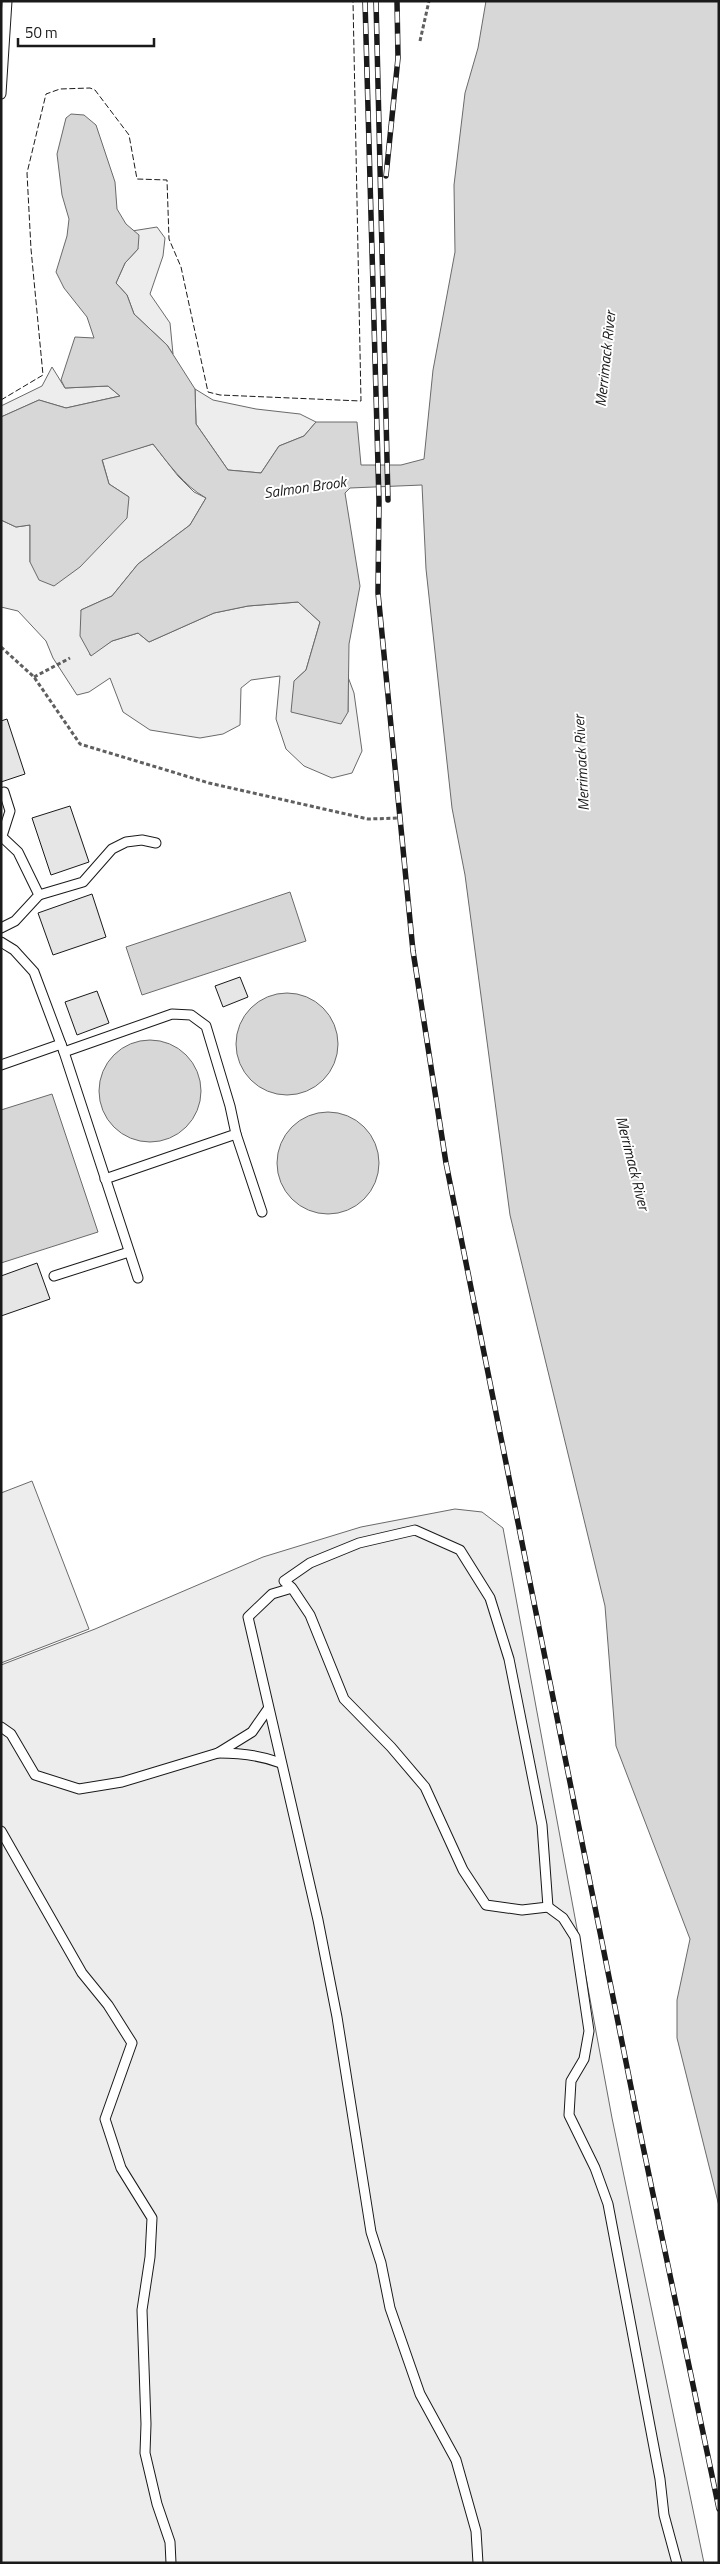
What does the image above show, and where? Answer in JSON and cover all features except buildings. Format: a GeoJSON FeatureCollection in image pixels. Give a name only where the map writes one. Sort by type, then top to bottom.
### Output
{"type":"FeatureCollection","features":[{"type":"Feature","properties":{"kind":"lane"},"geometry":{"type":"LineString","coordinates":[[1,94],[8,1]]}},
{"type":"Feature","properties":{"kind":"lane"},"geometry":{"type":"LineString","coordinates":[[4,792],[10,811],[2,836],[18,852],[39,895]]}},
{"type":"Feature","properties":{"kind":"lane"},"geometry":{"type":"LineString","coordinates":[[1,928],[15,921],[39,895],[83,882],[108,854],[126,842],[142,840],[156,843]]}},
{"type":"Feature","properties":{"kind":"lane"},"geometry":{"type":"LineString","coordinates":[[1,942],[14,950],[34,972],[62,1048],[138,1278]]}},
{"type":"Feature","properties":{"kind":"lane"},"geometry":{"type":"LineString","coordinates":[[1,1065],[172,1014],[191,1015],[206,1026],[230,1106],[236,1134],[262,1212]]}},
{"type":"Feature","properties":{"kind":"lane"},"geometry":{"type":"LineString","coordinates":[[105,1179],[236,1134]]}},
{"type":"Feature","properties":{"kind":"lane"},"geometry":{"type":"LineString","coordinates":[[54,1276],[129,1252]]}},
{"type":"Feature","properties":{"kind":"lane"},"geometry":{"type":"LineString","coordinates":[[548,1907],[542,1825],[509,1659],[490,1598],[460,1550],[415,1530],[360,1543],[310,1563],[284,1581],[292,1588],[310,1615],[344,1699],[391,1747],[426,1787],[463,1870],[486,1905],[522,1910],[548,1907],[563,1918],[575,1937],[589,2031],[584,2059],[570,2081],[569,2115],[595,2168],[608,2204],[660,2480],[664,2515],[677,2563]]}},
{"type":"Feature","properties":{"kind":"lane"},"geometry":{"type":"LineString","coordinates":[[292,1588],[272,1594],[248,1616],[338,2017],[371,2232],[381,2262],[390,2308],[420,2394],[456,2460],[476,2531],[478,2563]]}},
{"type":"Feature","properties":{"kind":"lane"},"geometry":{"type":"LineString","coordinates":[[1,1726],[11,1734],[35,1775],[79,1789],[122,1782],[218,1753],[252,1732],[268,1709]]}},
{"type":"Feature","properties":{"kind":"lane"},"geometry":{"type":"LineString","coordinates":[[218,1753],[250,1754],[281,1763]]}},
{"type":"Feature","properties":{"kind":"lane"},"geometry":{"type":"LineString","coordinates":[[1,1831],[82,1973],[108,2005],[132,2043],[105,2119],[121,2168],[152,2218],[150,2257],[142,2310],[146,2424],[145,2453],[157,2504],[170,2542],[171,2563]]}},
{"type":"Feature","properties":{"kind":"path"},"geometry":{"type":"LineString","coordinates":[[420,41],[429,1]]}},
{"type":"Feature","properties":{"kind":"path"},"geometry":{"type":"LineString","coordinates":[[1,647],[34,677],[80,744],[209,783],[368,818],[400,818]]}},
{"type":"Feature","properties":{"kind":"path"},"geometry":{"type":"LineString","coordinates":[[34,677],[70,658]]}},
{"type":"Feature","properties":{"kind":"shaded area"},"geometry":{"type":"Polygon","coordinates":[[[157,227],[165,238],[163,256],[150,294],[170,323],[173,354],[167,345],[134,314],[127,295],[116,283],[125,263],[138,249],[132,231],[157,227]]]}},
{"type":"Feature","properties":{"kind":"shaded area"},"geometry":{"type":"Polygon","coordinates":[[[52,367],[65,388],[108,386],[120,396],[66,408],[39,400],[1,417],[1,406],[42,386],[52,367]]]}},
{"type":"Feature","properties":{"kind":"shaded area"},"geometry":{"type":"Polygon","coordinates":[[[195,389],[213,400],[256,409],[300,414],[316,422],[304,436],[279,446],[261,473],[228,470],[196,424],[195,389]]]}},
{"type":"Feature","properties":{"kind":"shaded area"},"geometry":{"type":"Polygon","coordinates":[[[153,444],[178,476],[194,492],[206,498],[190,525],[138,564],[112,596],[81,610],[90,655],[112,641],[138,633],[149,642],[214,613],[248,606],[298,602],[320,622],[306,670],[294,681],[348,712],[348,677],[354,693],[362,751],[352,773],[332,778],[304,766],[286,749],[276,719],[280,676],[251,680],[241,688],[240,725],[223,734],[200,738],[150,730],[123,712],[110,678],[89,692],[77,695],[53,658],[46,641],[18,611],[1,607],[1,520],[16,527],[30,525],[30,562],[129,497],[109,484],[102,459],[153,444]]]}},
{"type":"Feature","properties":{"kind":"shaded area"},"geometry":{"type":"Polygon","coordinates":[[[32,1481],[89,1629],[1,1663],[1,1493],[32,1481]]]}},
{"type":"Feature","properties":{"kind":"shaded area"},"geometry":{"type":"Polygon","coordinates":[[[455,1509],[482,1512],[503,1528],[612,2118],[704,2563],[1,2563],[1,1665],[95,1629],[263,1557],[361,1527],[455,1509]]]}},
{"type":"Feature","properties":{"kind":"water"},"geometry":{"type":"Polygon","coordinates":[[[486,1],[719,1],[719,2206],[677,2038],[677,2000],[690,1939],[616,1746],[605,1606],[510,1215],[465,875],[452,808],[426,569],[422,485],[350,488],[345,493],[360,586],[349,644],[348,712],[341,724],[291,712],[294,681],[306,670],[320,622],[298,602],[248,606],[214,613],[149,642],[138,633],[112,641],[91,656],[80,636],[81,610],[112,596],[138,564],[190,525],[206,498],[183,480],[153,444],[102,460],[109,484],[129,497],[127,518],[80,567],[54,586],[39,580],[30,562],[30,525],[16,527],[1,520],[1,417],[39,400],[66,408],[120,396],[108,386],[65,388],[61,380],[75,337],[94,338],[87,317],[64,288],[56,272],[67,236],[69,219],[62,195],[57,154],[66,118],[71,114],[84,115],[96,125],[115,182],[117,209],[126,224],[139,235],[138,249],[125,263],[116,283],[127,295],[134,314],[167,345],[195,389],[196,424],[228,470],[261,473],[279,446],[304,436],[316,422],[357,422],[361,465],[401,465],[424,459],[433,370],[455,252],[454,185],[465,93],[478,48],[486,1]]]}},
{"type":"Feature","properties":{"kind":"water"},"geometry":{"type":"Polygon","coordinates":[[[290,892],[306,941],[142,995],[126,947],[290,892]]]}},
{"type":"Feature","properties":{"kind":"water"},"geometry":{"type":"Polygon","coordinates":[[[287,993],[297,994],[316,1001],[330,1015],[337,1034],[337,1054],[330,1073],[316,1087],[297,1094],[287,1095],[277,1094],[258,1087],[244,1073],[237,1054],[236,1044],[237,1034],[244,1015],[258,1001],[277,994],[287,993]]]}},
{"type":"Feature","properties":{"kind":"water"},"geometry":{"type":"Polygon","coordinates":[[[150,1040],[160,1041],[179,1048],[193,1062],[200,1081],[200,1101],[193,1120],[179,1134],[160,1141],[150,1142],[140,1141],[121,1134],[107,1120],[100,1101],[99,1091],[100,1081],[107,1062],[121,1048],[140,1041],[150,1040]]]}},
{"type":"Feature","properties":{"kind":"water"},"geometry":{"type":"Polygon","coordinates":[[[52,1094],[98,1232],[1,1263],[1,1110],[52,1094]]]}},
{"type":"Feature","properties":{"kind":"water"},"geometry":{"type":"Polygon","coordinates":[[[328,1112],[338,1113],[357,1120],[371,1134],[378,1153],[378,1173],[371,1192],[357,1206],[338,1213],[328,1214],[318,1213],[299,1206],[285,1192],[278,1173],[277,1163],[278,1153],[285,1134],[299,1120],[318,1113],[328,1112]]]}},
{"type":"Feature","properties":{"kind":"railway"},"geometry":{"type":"LineString","coordinates":[[365,1],[379,501],[378,593],[413,951],[446,1163],[640,2132],[719,2509]]}},
{"type":"Feature","properties":{"kind":"railway"},"geometry":{"type":"LineString","coordinates":[[376,1],[388,500]]}},
{"type":"Feature","properties":{"kind":"railway"},"geometry":{"type":"LineString","coordinates":[[386,176],[398,58],[397,1]]}},
{"type":"Feature","properties":{"kind":"fence"},"geometry":{"type":"LineString","coordinates":[[1,400],[43,375],[31,249],[27,173],[46,94],[60,89],[90,88],[95,90],[129,135],[137,179],[167,180],[169,239],[181,267],[208,392],[220,395],[361,401],[353,1]]}},
{"type":"Feature","properties":{"kind":"water label","name":"Merrimack River"},"geometry":{"type":"Point","coordinates":[605,359]}},
{"type":"Feature","properties":{"kind":"water label","name":"Salmon Brook"},"geometry":{"type":"Point","coordinates":[305,487]}},
{"type":"Feature","properties":{"kind":"water label","name":"Merrimack River"},"geometry":{"type":"Point","coordinates":[581,763]}},
{"type":"Feature","properties":{"kind":"water label","name":"Merrimack River"},"geometry":{"type":"Point","coordinates":[633,1163]}}]}
